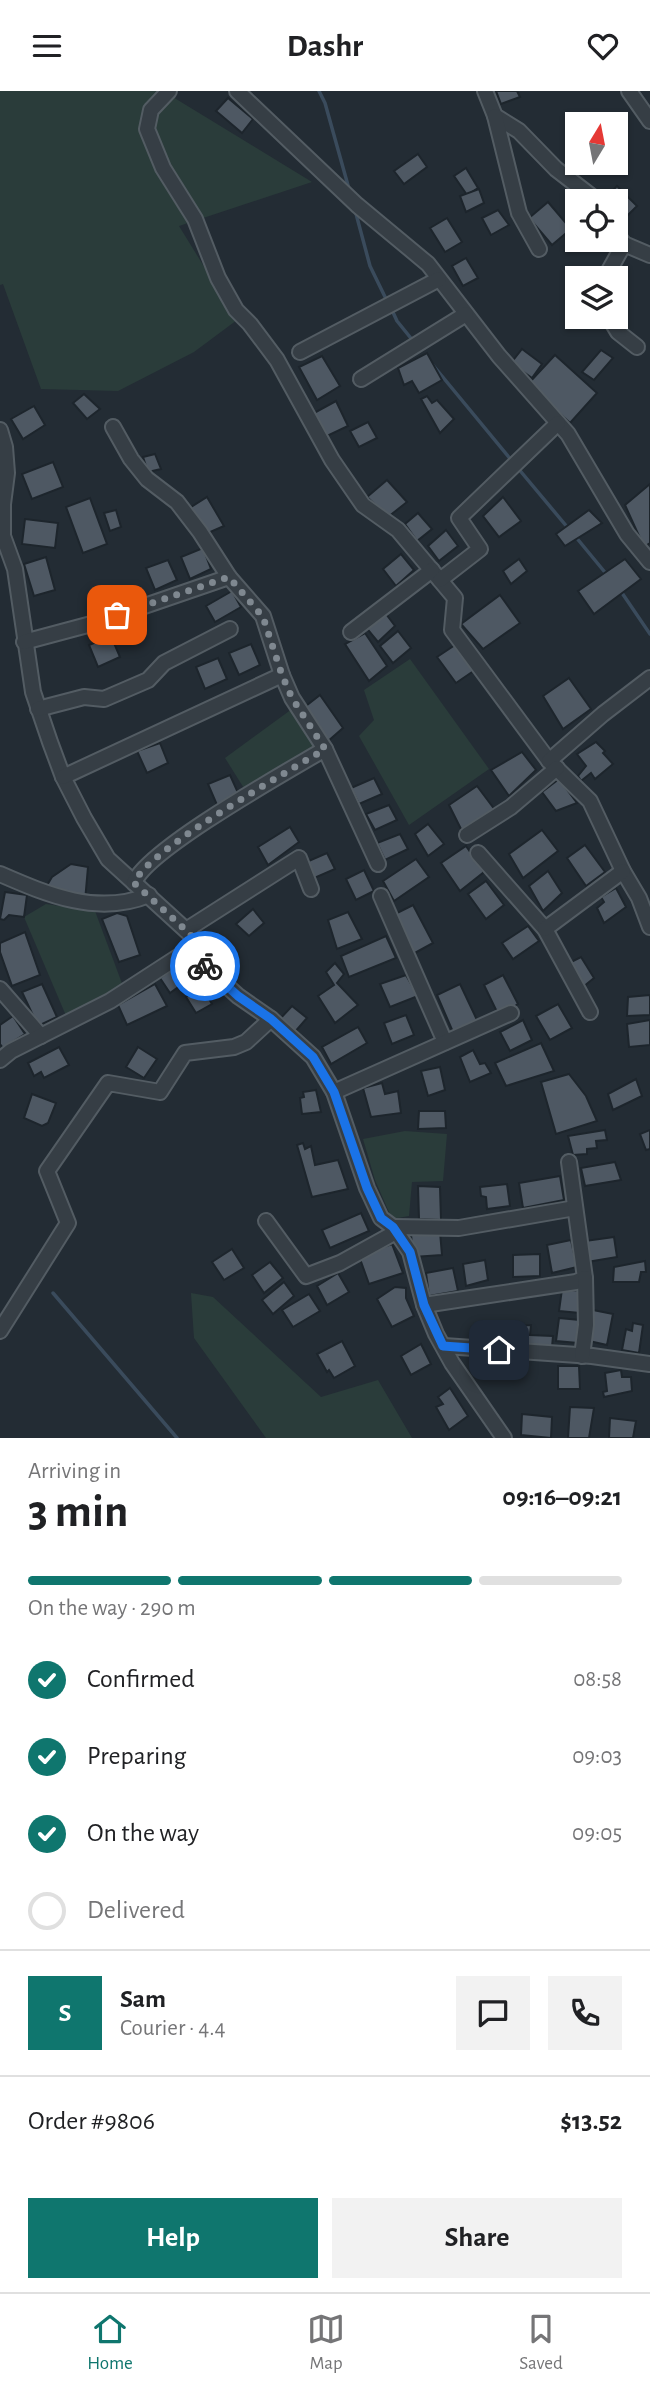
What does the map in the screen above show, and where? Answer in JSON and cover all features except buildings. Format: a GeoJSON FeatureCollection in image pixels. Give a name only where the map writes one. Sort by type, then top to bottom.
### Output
{"type":"FeatureCollection","features":[{"type":"Feature","properties":{"kind":"street"},"geometry":{"type":"LineString","coordinates":[[169,91],[151,110],[147,129],[163,168],[195,219],[218,278],[236,310],[277,360],[332,460],[363,505],[398,530],[455,598],[452,630],[553,765],[590,801],[623,871],[639,898],[650,927]]}},
{"type":"Feature","properties":{"kind":"street"},"geometry":{"type":"LineString","coordinates":[[237,91],[357,205],[428,264],[499,356],[568,434],[628,534],[648,557]]}},
{"type":"Feature","properties":{"kind":"street"},"geometry":{"type":"LineString","coordinates":[[485,91],[495,116],[519,213],[539,249]]}},
{"type":"Feature","properties":{"kind":"street"},"geometry":{"type":"LineString","coordinates":[[629,91],[650,121]]}},
{"type":"Feature","properties":{"kind":"street"},"geometry":{"type":"LineString","coordinates":[[495,116],[519,131],[556,169],[582,189]]}},
{"type":"Feature","properties":{"kind":"street"},"geometry":{"type":"LineString","coordinates":[[628,243],[650,255]]}},
{"type":"Feature","properties":{"kind":"street"},"geometry":{"type":"LineString","coordinates":[[300,352],[439,279]]}},
{"type":"Feature","properties":{"kind":"street"},"geometry":{"type":"LineString","coordinates":[[361,379],[466,314]]}},
{"type":"Feature","properties":{"kind":"street"},"geometry":{"type":"LineString","coordinates":[[616,329],[637,347]]}},
{"type":"Feature","properties":{"kind":"street"},"geometry":{"type":"LineString","coordinates":[[351,632],[480,549],[459,517],[558,423]]}},
{"type":"Feature","properties":{"kind":"street"},"geometry":{"type":"LineString","coordinates":[[113,427],[131,459],[147,479],[177,502],[229,577],[263,617],[292,698],[325,749],[378,864]]}},
{"type":"Feature","properties":{"kind":"street"},"geometry":{"type":"LineString","coordinates":[[0,430],[5,447],[7,473],[1,536],[15,569],[24,642],[38,709],[64,777],[108,859],[186,930],[198,944],[205,966],[313,1057],[334,1092],[367,1188],[381,1218],[395,1230],[410,1252],[424,1305],[443,1346],[505,1438]]}},
{"type":"Feature","properties":{"kind":"street"},"geometry":{"type":"LineString","coordinates":[[24,642],[95,623],[229,577]]}},
{"type":"Feature","properties":{"kind":"street"},"geometry":{"type":"LineString","coordinates":[[38,709],[83,697],[104,699],[148,680],[164,663],[230,629]]}},
{"type":"Feature","properties":{"kind":"street"},"geometry":{"type":"LineString","coordinates":[[64,777],[282,675]]}},
{"type":"Feature","properties":{"kind":"street"},"geometry":{"type":"LineString","coordinates":[[467,835],[511,807],[603,714],[650,678]]}},
{"type":"Feature","properties":{"kind":"street"},"geometry":{"type":"LineString","coordinates":[[134,883],[137,876],[166,848],[325,749]]}},
{"type":"Feature","properties":{"kind":"street"},"geometry":{"type":"LineString","coordinates":[[478,853],[545,929],[590,1012]]}},
{"type":"Feature","properties":{"kind":"street"},"geometry":{"type":"LineString","coordinates":[[186,930],[299,858],[311,889]]}},
{"type":"Feature","properties":{"kind":"street"},"geometry":{"type":"LineString","coordinates":[[545,929],[623,871]]}},
{"type":"Feature","properties":{"kind":"street"},"geometry":{"type":"LineString","coordinates":[[0,874],[51,896],[88,904],[130,903],[149,895]]}},
{"type":"Feature","properties":{"kind":"street"},"geometry":{"type":"LineString","coordinates":[[380,896],[445,1042]]}},
{"type":"Feature","properties":{"kind":"street"},"geometry":{"type":"LineString","coordinates":[[0,1060],[11,1051],[110,1001],[198,944]]}},
{"type":"Feature","properties":{"kind":"street"},"geometry":{"type":"LineString","coordinates":[[0,989],[41,1036]]}},
{"type":"Feature","properties":{"kind":"street"},"geometry":{"type":"LineString","coordinates":[[334,1092],[511,1013]]}},
{"type":"Feature","properties":{"kind":"street"},"geometry":{"type":"LineString","coordinates":[[0,1331],[68,1223],[47,1171],[108,1083],[160,1091],[185,1053],[234,1047],[246,1042],[271,1019]]}},
{"type":"Feature","properties":{"kind":"street"},"geometry":{"type":"LineString","coordinates":[[569,1162],[585,1278],[586,1325],[582,1356]]}},
{"type":"Feature","properties":{"kind":"street"},"geometry":{"type":"LineString","coordinates":[[266,1221],[306,1276],[340,1263],[395,1230],[460,1228],[575,1207]]}},
{"type":"Feature","properties":{"kind":"street"},"geometry":{"type":"LineString","coordinates":[[424,1305],[576,1282],[585,1278]]}},
{"type":"Feature","properties":{"kind":"street"},"geometry":{"type":"LineString","coordinates":[[443,1346],[650,1364]]}},
{"type":"Feature","properties":{"kind":"shaded area"},"geometry":{"type":"Polygon","coordinates":[[[0,91],[163,91],[312,182],[179,226],[237,320],[194,352],[118,391],[41,389],[3,284],[0,285],[0,91]]]}},
{"type":"Feature","properties":{"kind":"shaded area"},"geometry":{"type":"Polygon","coordinates":[[[410,659],[489,769],[409,825],[359,736],[374,720],[364,690],[410,659]]]}},
{"type":"Feature","properties":{"kind":"shaded area"},"geometry":{"type":"Polygon","coordinates":[[[292,709],[318,748],[247,793],[225,758],[292,709]]]}},
{"type":"Feature","properties":{"kind":"shaded area"},"geometry":{"type":"Polygon","coordinates":[[[46,904],[95,911],[123,986],[67,1018],[24,917],[46,904]]]}},
{"type":"Feature","properties":{"kind":"shaded area"},"geometry":{"type":"Polygon","coordinates":[[[405,1131],[447,1134],[443,1181],[412,1182],[409,1216],[392,1219],[375,1180],[363,1139],[405,1131]]]}},
{"type":"Feature","properties":{"kind":"shaded area"},"geometry":{"type":"Polygon","coordinates":[[[191,1293],[213,1297],[321,1397],[378,1380],[412,1438],[266,1438],[194,1338],[191,1293]]]}},
{"type":"Feature","properties":{"kind":"waterway"},"geometry":{"type":"LineString","coordinates":[[319,91],[325,103],[349,189]]}},
{"type":"Feature","properties":{"kind":"waterway"},"geometry":{"type":"LineString","coordinates":[[355,210],[370,266],[387,301]]}},
{"type":"Feature","properties":{"kind":"waterway"},"geometry":{"type":"LineString","coordinates":[[391,308],[397,321],[414,342]]}},
{"type":"Feature","properties":{"kind":"waterway"},"geometry":{"type":"LineString","coordinates":[[432,364],[512,461]]}},
{"type":"Feature","properties":{"kind":"waterway"},"geometry":{"type":"LineString","coordinates":[[517,467],[568,528]]}},
{"type":"Feature","properties":{"kind":"waterway"},"geometry":{"type":"LineString","coordinates":[[575,536],[608,576]]}},
{"type":"Feature","properties":{"kind":"waterway"},"geometry":{"type":"LineString","coordinates":[[620,590],[650,634]]}},
{"type":"Feature","properties":{"kind":"waterway"},"geometry":{"type":"LineString","coordinates":[[53,1293],[177,1438]]}},
{"type":"Feature","properties":{"kind":"way so far"},"geometry":{"type":"LineString","coordinates":[[117,615],[229,577],[263,617],[292,698],[325,749],[166,848],[137,876],[134,883],[198,944],[205,966]]}},
{"type":"Feature","properties":{"kind":"route"},"geometry":{"type":"LineString","coordinates":[[205,966],[313,1057],[334,1092],[367,1188],[381,1218],[393,1227],[410,1252],[424,1305],[443,1346],[499,1350]]}}]}
